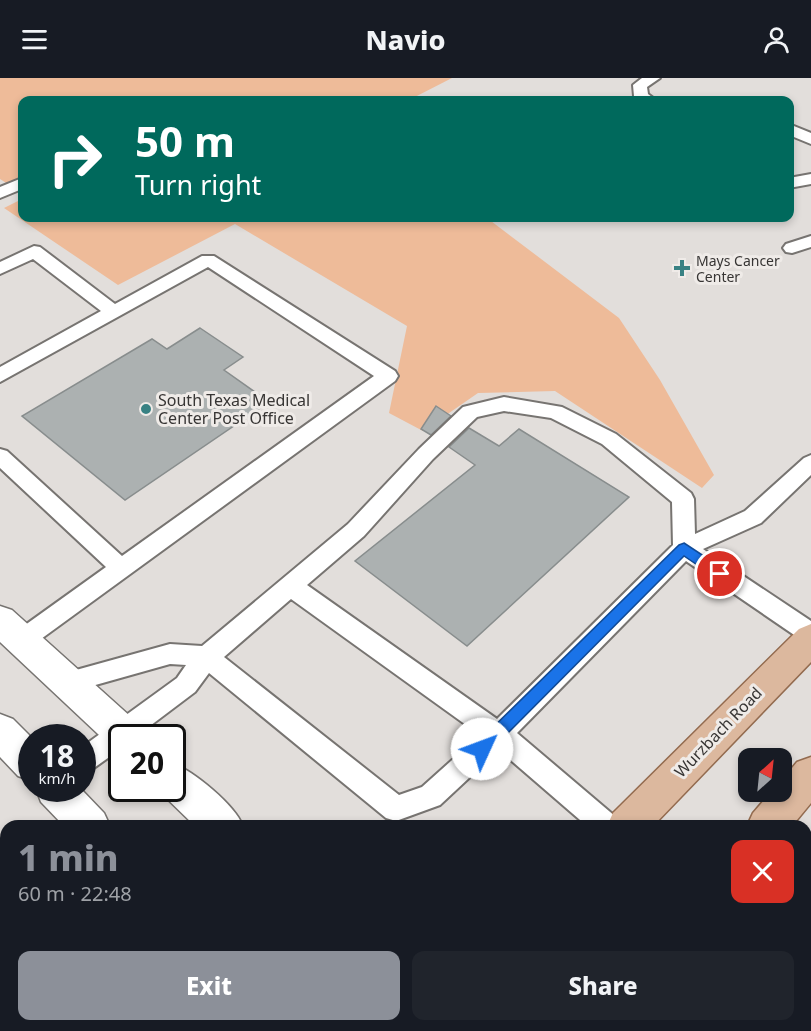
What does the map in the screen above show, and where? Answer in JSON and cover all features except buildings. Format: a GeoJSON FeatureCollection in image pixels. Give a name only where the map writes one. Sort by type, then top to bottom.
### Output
{"type":"FeatureCollection","features":[{"type":"Feature","properties":{"kind":"main road","name":"Wurzbach Road"},"geometry":{"type":"LineString","coordinates":[[633,820],[811,639]]}},
{"type":"Feature","properties":{"kind":"main road"},"geometry":{"type":"LineString","coordinates":[[771,820],[811,774]]}},
{"type":"Feature","properties":{"kind":"street"},"geometry":{"type":"LineString","coordinates":[[11,630],[112,724]]}},
{"type":"Feature","properties":{"kind":"street"},"geometry":{"type":"LineString","coordinates":[[0,731],[18,750]]}},
{"type":"Feature","properties":{"kind":"street"},"geometry":{"type":"LineString","coordinates":[[186,793],[216,820]]}},
{"type":"Feature","properties":{"kind":"street"},"geometry":{"type":"LineString","coordinates":[[67,802],[84,820]]}},
{"type":"Feature","properties":{"kind":"lane"},"geometry":{"type":"LineString","coordinates":[[641,96],[640,85],[653,78]]}},
{"type":"Feature","properties":{"kind":"lane"},"geometry":{"type":"LineString","coordinates":[[794,131],[811,139]]}},
{"type":"Feature","properties":{"kind":"lane"},"geometry":{"type":"LineString","coordinates":[[794,182],[811,180]]}},
{"type":"Feature","properties":{"kind":"lane"},"geometry":{"type":"LineString","coordinates":[[0,193],[18,185]]}},
{"type":"Feature","properties":{"kind":"lane"},"geometry":{"type":"LineString","coordinates":[[792,248],[811,241]]}},
{"type":"Feature","properties":{"kind":"lane"},"geometry":{"type":"LineString","coordinates":[[0,269],[34,251],[114,312]]}},
{"type":"Feature","properties":{"kind":"lane"},"geometry":{"type":"LineString","coordinates":[[0,375],[208,260],[388,376],[121,568],[11,630]]}},
{"type":"Feature","properties":{"kind":"lane"},"geometry":{"type":"LineString","coordinates":[[139,724],[186,685],[207,657],[356,530],[426,454],[470,412],[504,404],[555,412],[609,439],[682,499],[684,548]]}},
{"type":"Feature","properties":{"kind":"lane"},"geometry":{"type":"LineString","coordinates":[[0,456],[121,568]]}},
{"type":"Feature","properties":{"kind":"lane"},"geometry":{"type":"LineString","coordinates":[[68,682],[170,654],[207,657],[396,809],[431,796],[499,734],[684,548],[753,516],[811,464]]}},
{"type":"Feature","properties":{"kind":"lane"},"geometry":{"type":"LineString","coordinates":[[684,548],[811,634]]}},
{"type":"Feature","properties":{"kind":"lane"},"geometry":{"type":"LineString","coordinates":[[291,586],[499,734],[599,820]]}},
{"type":"Feature","properties":{"kind":"shaded area"},"geometry":{"type":"Polygon","coordinates":[[[0,78],[452,78],[417,96],[18,96],[18,190],[0,179],[0,78]]]}},
{"type":"Feature","properties":{"kind":"shaded area"},"geometry":{"type":"Polygon","coordinates":[[[18,201],[18,217],[4,208],[18,201]]]}},
{"type":"Feature","properties":{"kind":"shaded area"},"geometry":{"type":"Polygon","coordinates":[[[25,222],[492,222],[619,318],[660,380],[714,475],[702,488],[555,391],[478,393],[423,431],[389,413],[407,326],[235,224],[118,285],[25,222]]]}},
{"type":"Feature","properties":{"kind":"place","name":"Mays Cancer Center"},"geometry":{"type":"Point","coordinates":[682,268]}},
{"type":"Feature","properties":{"kind":"place","name":"South Texas Medical Center Post Office"},"geometry":{"type":"Point","coordinates":[146,409]}},
{"type":"Feature","properties":{"kind":"route"},"geometry":{"type":"LineString","coordinates":[[482,749],[684,548],[720,574]]}}]}
